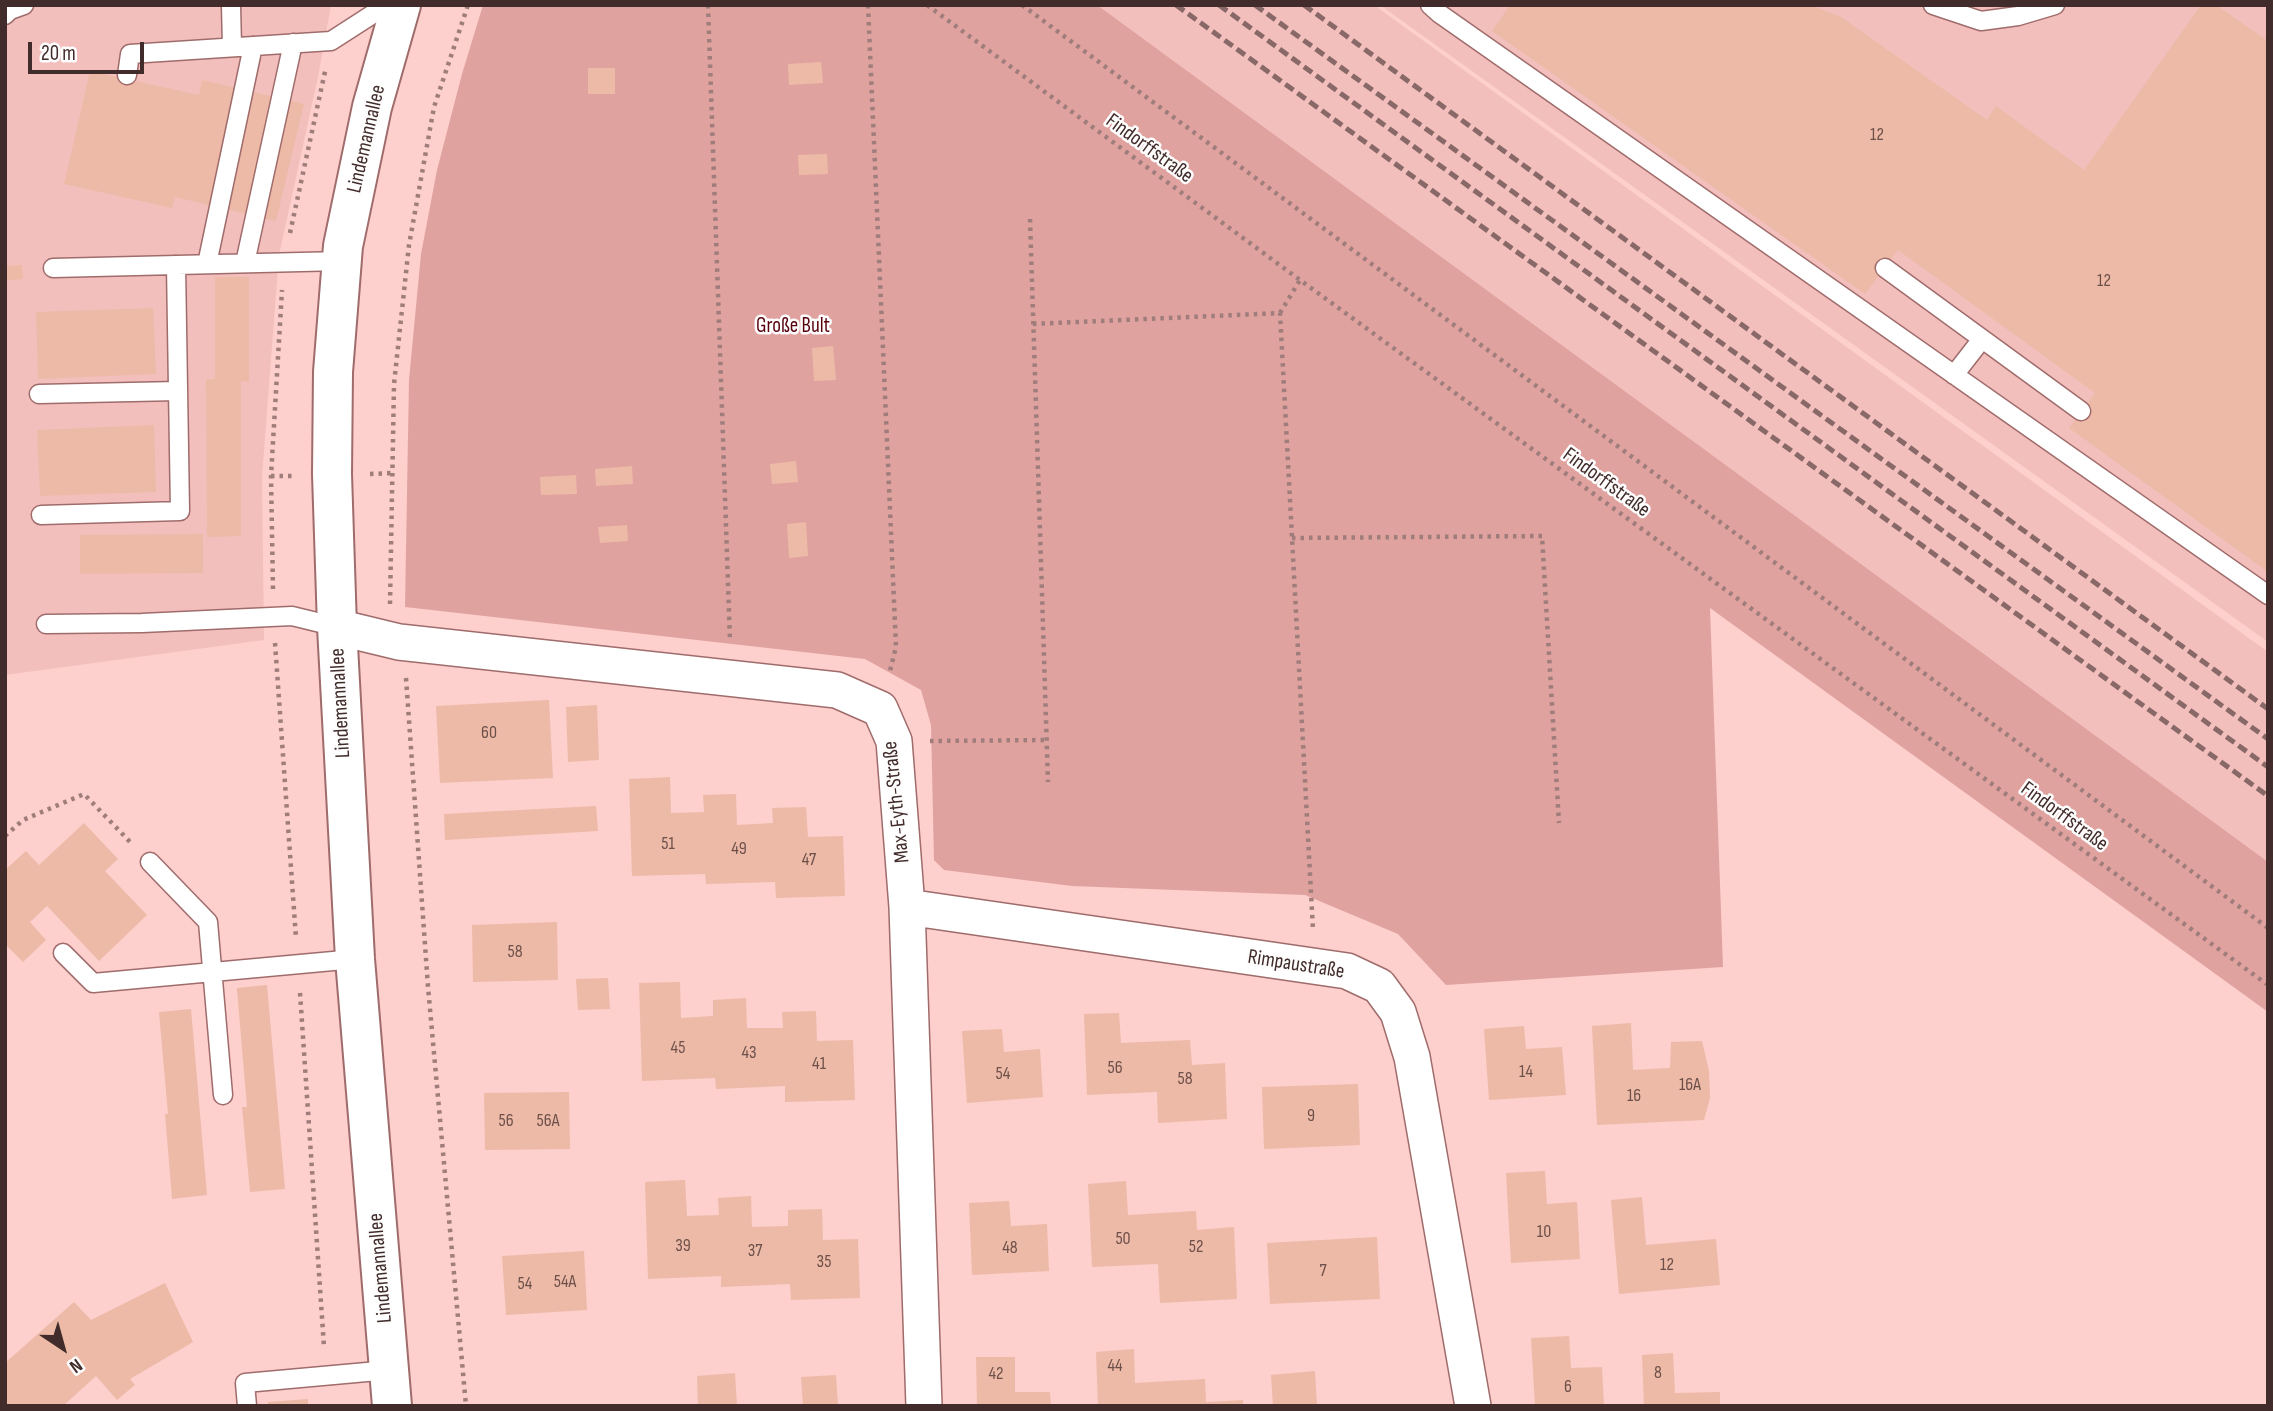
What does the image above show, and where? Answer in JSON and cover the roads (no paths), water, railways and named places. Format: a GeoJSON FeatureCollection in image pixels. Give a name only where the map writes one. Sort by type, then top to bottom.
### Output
{"type":"FeatureCollection","features":[{"type":"Feature","properties":{"kind":"street","name":"Lindemannallee"},"geometry":{"type":"LineString","coordinates":[[391,1388],[355,960],[337,627],[332,474],[333,372],[342,261],[372,107],[401,5]]}},
{"type":"Feature","properties":{"kind":"street","name":"Max-Eyth-Straße"},"geometry":{"type":"LineString","coordinates":[[337,627],[399,642],[837,690],[880,709],[894,741],[907,907],[924,1406]]}},
{"type":"Feature","properties":{"kind":"street","name":"Rimpaustraße"},"geometry":{"type":"LineString","coordinates":[[907,907],[1347,971],[1379,986],[1398,1012],[1412,1057],[1473,1406]]}},
{"type":"Feature","properties":{"kind":"lane"},"geometry":{"type":"LineString","coordinates":[[5,15],[24,5]]}},
{"type":"Feature","properties":{"kind":"lane"},"geometry":{"type":"LineString","coordinates":[[231,5],[232,47]]}},
{"type":"Feature","properties":{"kind":"lane"},"geometry":{"type":"LineString","coordinates":[[127,75],[130,54],[331,41],[387,5]]}},
{"type":"Feature","properties":{"kind":"lane"},"geometry":{"type":"LineString","coordinates":[[1430,5],[2268,596]]}},
{"type":"Feature","properties":{"kind":"lane"},"geometry":{"type":"LineString","coordinates":[[1933,5],[1981,21],[2018,16],[2055,5]]}},
{"type":"Feature","properties":{"kind":"lane"},"geometry":{"type":"LineString","coordinates":[[246,263],[293,43]]}},
{"type":"Feature","properties":{"kind":"lane"},"geometry":{"type":"LineString","coordinates":[[207,264],[253,46]]}},
{"type":"Feature","properties":{"kind":"lane"},"geometry":{"type":"LineString","coordinates":[[53,268],[342,261]]}},
{"type":"Feature","properties":{"kind":"lane"},"geometry":{"type":"LineString","coordinates":[[41,514],[180,512],[176,265]]}},
{"type":"Feature","properties":{"kind":"lane"},"geometry":{"type":"LineString","coordinates":[[1885,268],[2081,411]]}},
{"type":"Feature","properties":{"kind":"lane"},"geometry":{"type":"LineString","coordinates":[[1954,375],[1982,339]]}},
{"type":"Feature","properties":{"kind":"lane"},"geometry":{"type":"LineString","coordinates":[[39,394],[178,391]]}},
{"type":"Feature","properties":{"kind":"lane"},"geometry":{"type":"LineString","coordinates":[[46,624],[142,623],[292,616],[337,627]]}},
{"type":"Feature","properties":{"kind":"lane"},"geometry":{"type":"LineString","coordinates":[[150,862],[208,922],[223,1095]]}},
{"type":"Feature","properties":{"kind":"lane"},"geometry":{"type":"LineString","coordinates":[[64,953],[93,983],[355,960]]}},
{"type":"Feature","properties":{"kind":"lane"},"geometry":{"type":"LineString","coordinates":[[247,1406],[245,1383],[327,1376],[391,1388]]}},
{"type":"Feature","properties":{"kind":"railway"},"geometry":{"type":"LineString","coordinates":[[1176,5],[2268,796]]}},
{"type":"Feature","properties":{"kind":"railway"},"geometry":{"type":"LineString","coordinates":[[1219,5],[2268,767]]}},
{"type":"Feature","properties":{"kind":"railway"},"geometry":{"type":"LineString","coordinates":[[1255,5],[2268,739]]}},
{"type":"Feature","properties":{"kind":"railway"},"geometry":{"type":"LineString","coordinates":[[1304,5],[2268,709]]}},
{"type":"Feature","properties":{"kind":"park label","name":"Große Bult"},"geometry":{"type":"Point","coordinates":[793,327]}}]}
